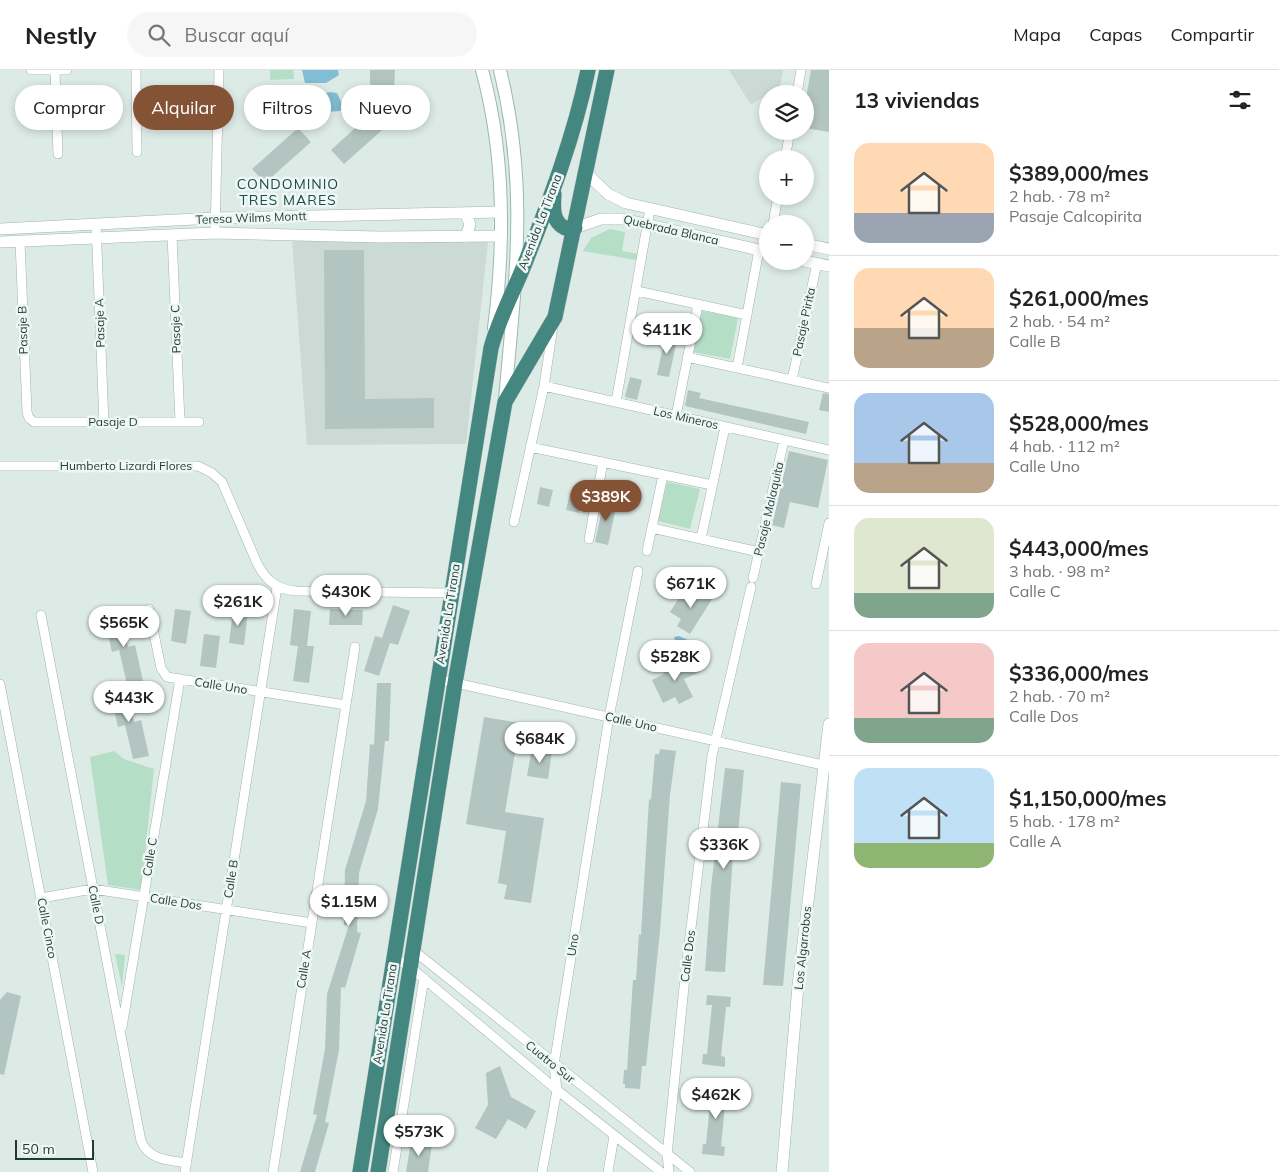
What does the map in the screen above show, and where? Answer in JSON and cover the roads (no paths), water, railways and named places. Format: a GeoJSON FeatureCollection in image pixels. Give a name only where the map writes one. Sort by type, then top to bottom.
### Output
{"type":"FeatureCollection","features":[{"type":"Feature","properties":{"kind":"highway","name":"Avenida La Tirana"},"geometry":{"type":"LineString","coordinates":[[360,1172],[491,348],[499,322],[516,285],[558,176],[577,119],[588,70]]}},
{"type":"Feature","properties":{"kind":"highway","name":"Avenida La Tirana"},"geometry":{"type":"LineString","coordinates":[[378,1172],[455,683],[505,402],[554,317],[607,70]]}},
{"type":"Feature","properties":{"kind":"highway"},"geometry":{"type":"LineString","coordinates":[[574,228],[562,227],[555,218],[558,176],[574,167],[586,173]]}},
{"type":"Feature","properties":{"kind":"main road"},"geometry":{"type":"LineString","coordinates":[[482,70],[498,158],[502,212],[502,236],[491,348]]}},
{"type":"Feature","properties":{"kind":"main road"},"geometry":{"type":"LineString","coordinates":[[500,70],[512,123],[518,181],[519,233],[505,402]]}},
{"type":"Feature","properties":{"kind":"street"},"geometry":{"type":"LineString","coordinates":[[30,70],[67,70]]}},
{"type":"Feature","properties":{"kind":"street"},"geometry":{"type":"LineString","coordinates":[[55,70],[58,154]]}},
{"type":"Feature","properties":{"kind":"street"},"geometry":{"type":"LineString","coordinates":[[136,70],[137,152]]}},
{"type":"Feature","properties":{"kind":"street"},"geometry":{"type":"LineString","coordinates":[[215,234],[219,70]]}},
{"type":"Feature","properties":{"kind":"street"},"geometry":{"type":"LineString","coordinates":[[798,85],[801,70]]}},
{"type":"Feature","properties":{"kind":"street","name":"Quebrada Blanca"},"geometry":{"type":"LineString","coordinates":[[586,173],[616,199],[650,209],[759,233]]}},
{"type":"Feature","properties":{"kind":"street"},"geometry":{"type":"LineString","coordinates":[[616,402],[637,292],[650,209]]}},
{"type":"Feature","properties":{"kind":"street","name":"Teresa Wilms Montt"},"geometry":{"type":"LineString","coordinates":[[0,229],[215,218],[502,212]]}},
{"type":"Feature","properties":{"kind":"street"},"geometry":{"type":"LineString","coordinates":[[465,213],[470,224],[466,237]]}},
{"type":"Feature","properties":{"kind":"street","name":"Quebrada Blanca"},"geometry":{"type":"LineString","coordinates":[[574,228],[608,218],[759,250]]}},
{"type":"Feature","properties":{"kind":"street","name":"Pasaje A"},"geometry":{"type":"LineString","coordinates":[[96,224],[104,423]]}},
{"type":"Feature","properties":{"kind":"street","name":"Teresa Wilms Montt"},"geometry":{"type":"LineString","coordinates":[[0,242],[215,234],[379,237],[502,236]]}},
{"type":"Feature","properties":{"kind":"street","name":"Pasaje C"},"geometry":{"type":"LineString","coordinates":[[172,235],[180,422]]}},
{"type":"Feature","properties":{"kind":"street","name":"Pasaje B"},"geometry":{"type":"LineString","coordinates":[[20,241],[26,412],[29,418]]}},
{"type":"Feature","properties":{"kind":"street"},"geometry":{"type":"LineString","coordinates":[[814,246],[829,249]]}},
{"type":"Feature","properties":{"kind":"street"},"geometry":{"type":"LineString","coordinates":[[814,263],[829,266]]}},
{"type":"Feature","properties":{"kind":"street"},"geometry":{"type":"LineString","coordinates":[[737,368],[747,315],[760,270]]}},
{"type":"Feature","properties":{"kind":"street","name":"Pasaje Pirita"},"geometry":{"type":"LineString","coordinates":[[792,380],[810,270]]}},
{"type":"Feature","properties":{"kind":"street"},"geometry":{"type":"LineString","coordinates":[[637,292],[747,315]]}},
{"type":"Feature","properties":{"kind":"street"},"geometry":{"type":"LineString","coordinates":[[676,416],[698,305]]}},
{"type":"Feature","properties":{"kind":"street","name":"Avenida La Tirana"},"geometry":{"type":"LineString","coordinates":[[514,522],[544,386],[554,317]]}},
{"type":"Feature","properties":{"kind":"street"},"geometry":{"type":"LineString","coordinates":[[687,357],[829,388]]}},
{"type":"Feature","properties":{"kind":"street","name":"Los Mineros"},"geometry":{"type":"LineString","coordinates":[[544,386],[829,450]]}},
{"type":"Feature","properties":{"kind":"street","name":"Pasaje D"},"geometry":{"type":"LineString","coordinates":[[29,418],[34,422],[198,422]]}},
{"type":"Feature","properties":{"kind":"street"},"geometry":{"type":"LineString","coordinates":[[701,539],[724,427]]}},
{"type":"Feature","properties":{"kind":"street","name":"Pasaje Malaquita"},"geometry":{"type":"LineString","coordinates":[[716,741],[784,440]]}},
{"type":"Feature","properties":{"kind":"street"},"geometry":{"type":"LineString","coordinates":[[530,447],[712,486]]}},
{"type":"Feature","properties":{"kind":"street"},"geometry":{"type":"LineString","coordinates":[[589,539],[604,462]]}},
{"type":"Feature","properties":{"kind":"street","name":"Humberto Lizardi Flores"},"geometry":{"type":"LineString","coordinates":[[0,466],[189,465],[205,469],[217,477],[225,488],[256,564],[264,576],[277,587]]}},
{"type":"Feature","properties":{"kind":"street"},"geometry":{"type":"LineString","coordinates":[[647,551],[663,475]]}},
{"type":"Feature","properties":{"kind":"street"},"geometry":{"type":"LineString","coordinates":[[816,584],[829,523]]}},
{"type":"Feature","properties":{"kind":"street"},"geometry":{"type":"LineString","coordinates":[[652,528],[759,552]]}},
{"type":"Feature","properties":{"kind":"street","name":"Uno"},"geometry":{"type":"LineString","coordinates":[[542,1172],[557,1090],[554,1065],[609,717],[638,571]]}},
{"type":"Feature","properties":{"kind":"street"},"geometry":{"type":"LineString","coordinates":[[277,587],[296,591],[452,593]]}},
{"type":"Feature","properties":{"kind":"street","name":"Calle B"},"geometry":{"type":"LineString","coordinates":[[186,1168],[277,587]]}},
{"type":"Feature","properties":{"kind":"street","name":"Calle Uno"},"geometry":{"type":"LineString","coordinates":[[149,609],[162,672],[167,677],[346,705]]}},
{"type":"Feature","properties":{"kind":"street","name":"Calle D"},"geometry":{"type":"LineString","coordinates":[[41,615],[143,1145],[153,1156],[186,1168]]}},
{"type":"Feature","properties":{"kind":"street","name":"Calle A"},"geometry":{"type":"LineString","coordinates":[[273,1172],[355,647]]}},
{"type":"Feature","properties":{"kind":"street","name":"Calle Uno"},"geometry":{"type":"LineString","coordinates":[[438,679],[823,765]]}},
{"type":"Feature","properties":{"kind":"street","name":"Calle C"},"geometry":{"type":"LineString","coordinates":[[121,1034],[180,680]]}},
{"type":"Feature","properties":{"kind":"street","name":"Calle Cinco"},"geometry":{"type":"LineString","coordinates":[[0,684],[93,1172]]}},
{"type":"Feature","properties":{"kind":"street","name":"Los Algarrobos"},"geometry":{"type":"LineString","coordinates":[[782,1172],[798,986],[829,724]]}},
{"type":"Feature","properties":{"kind":"street","name":"Calle Dos"},"geometry":{"type":"LineString","coordinates":[[669,1172],[667,1154],[686,967],[716,741]]}},
{"type":"Feature","properties":{"kind":"street","name":"Calle Dos"},"geometry":{"type":"LineString","coordinates":[[41,898],[93,889],[312,923]]}},
{"type":"Feature","properties":{"kind":"street","name":"Cuatro Sur"},"geometry":{"type":"LineString","coordinates":[[413,950],[554,1065],[690,1172]]}},
{"type":"Feature","properties":{"kind":"street","name":"Cuatro Sur"},"geometry":{"type":"LineString","coordinates":[[394,958],[424,978],[557,1090],[661,1172]]}},
{"type":"Feature","properties":{"kind":"street"},"geometry":{"type":"LineString","coordinates":[[393,1172],[424,978]]}},
{"type":"Feature","properties":{"kind":"street"},"geometry":{"type":"LineString","coordinates":[[608,1172],[614,1136]]}},
{"type":"Feature","properties":{"kind":"water"},"geometry":{"type":"Polygon","coordinates":[[[302,70],[338,70],[339,75],[326,83],[305,83],[302,70]]]}},
{"type":"Feature","properties":{"kind":"water"},"geometry":{"type":"Polygon","coordinates":[[[331,92],[337,93],[341,102],[340,111],[331,112],[331,92]]]}},
{"type":"Feature","properties":{"kind":"water"},"geometry":{"type":"Polygon","coordinates":[[[679,636],[692,642],[692,653],[688,658],[680,657],[674,637],[679,636]]]}},
{"type":"Feature","properties":{"kind":"district","name":"CONDOMINIO TRES MARES"},"geometry":{"type":"Point","coordinates":[288,192]}}]}
